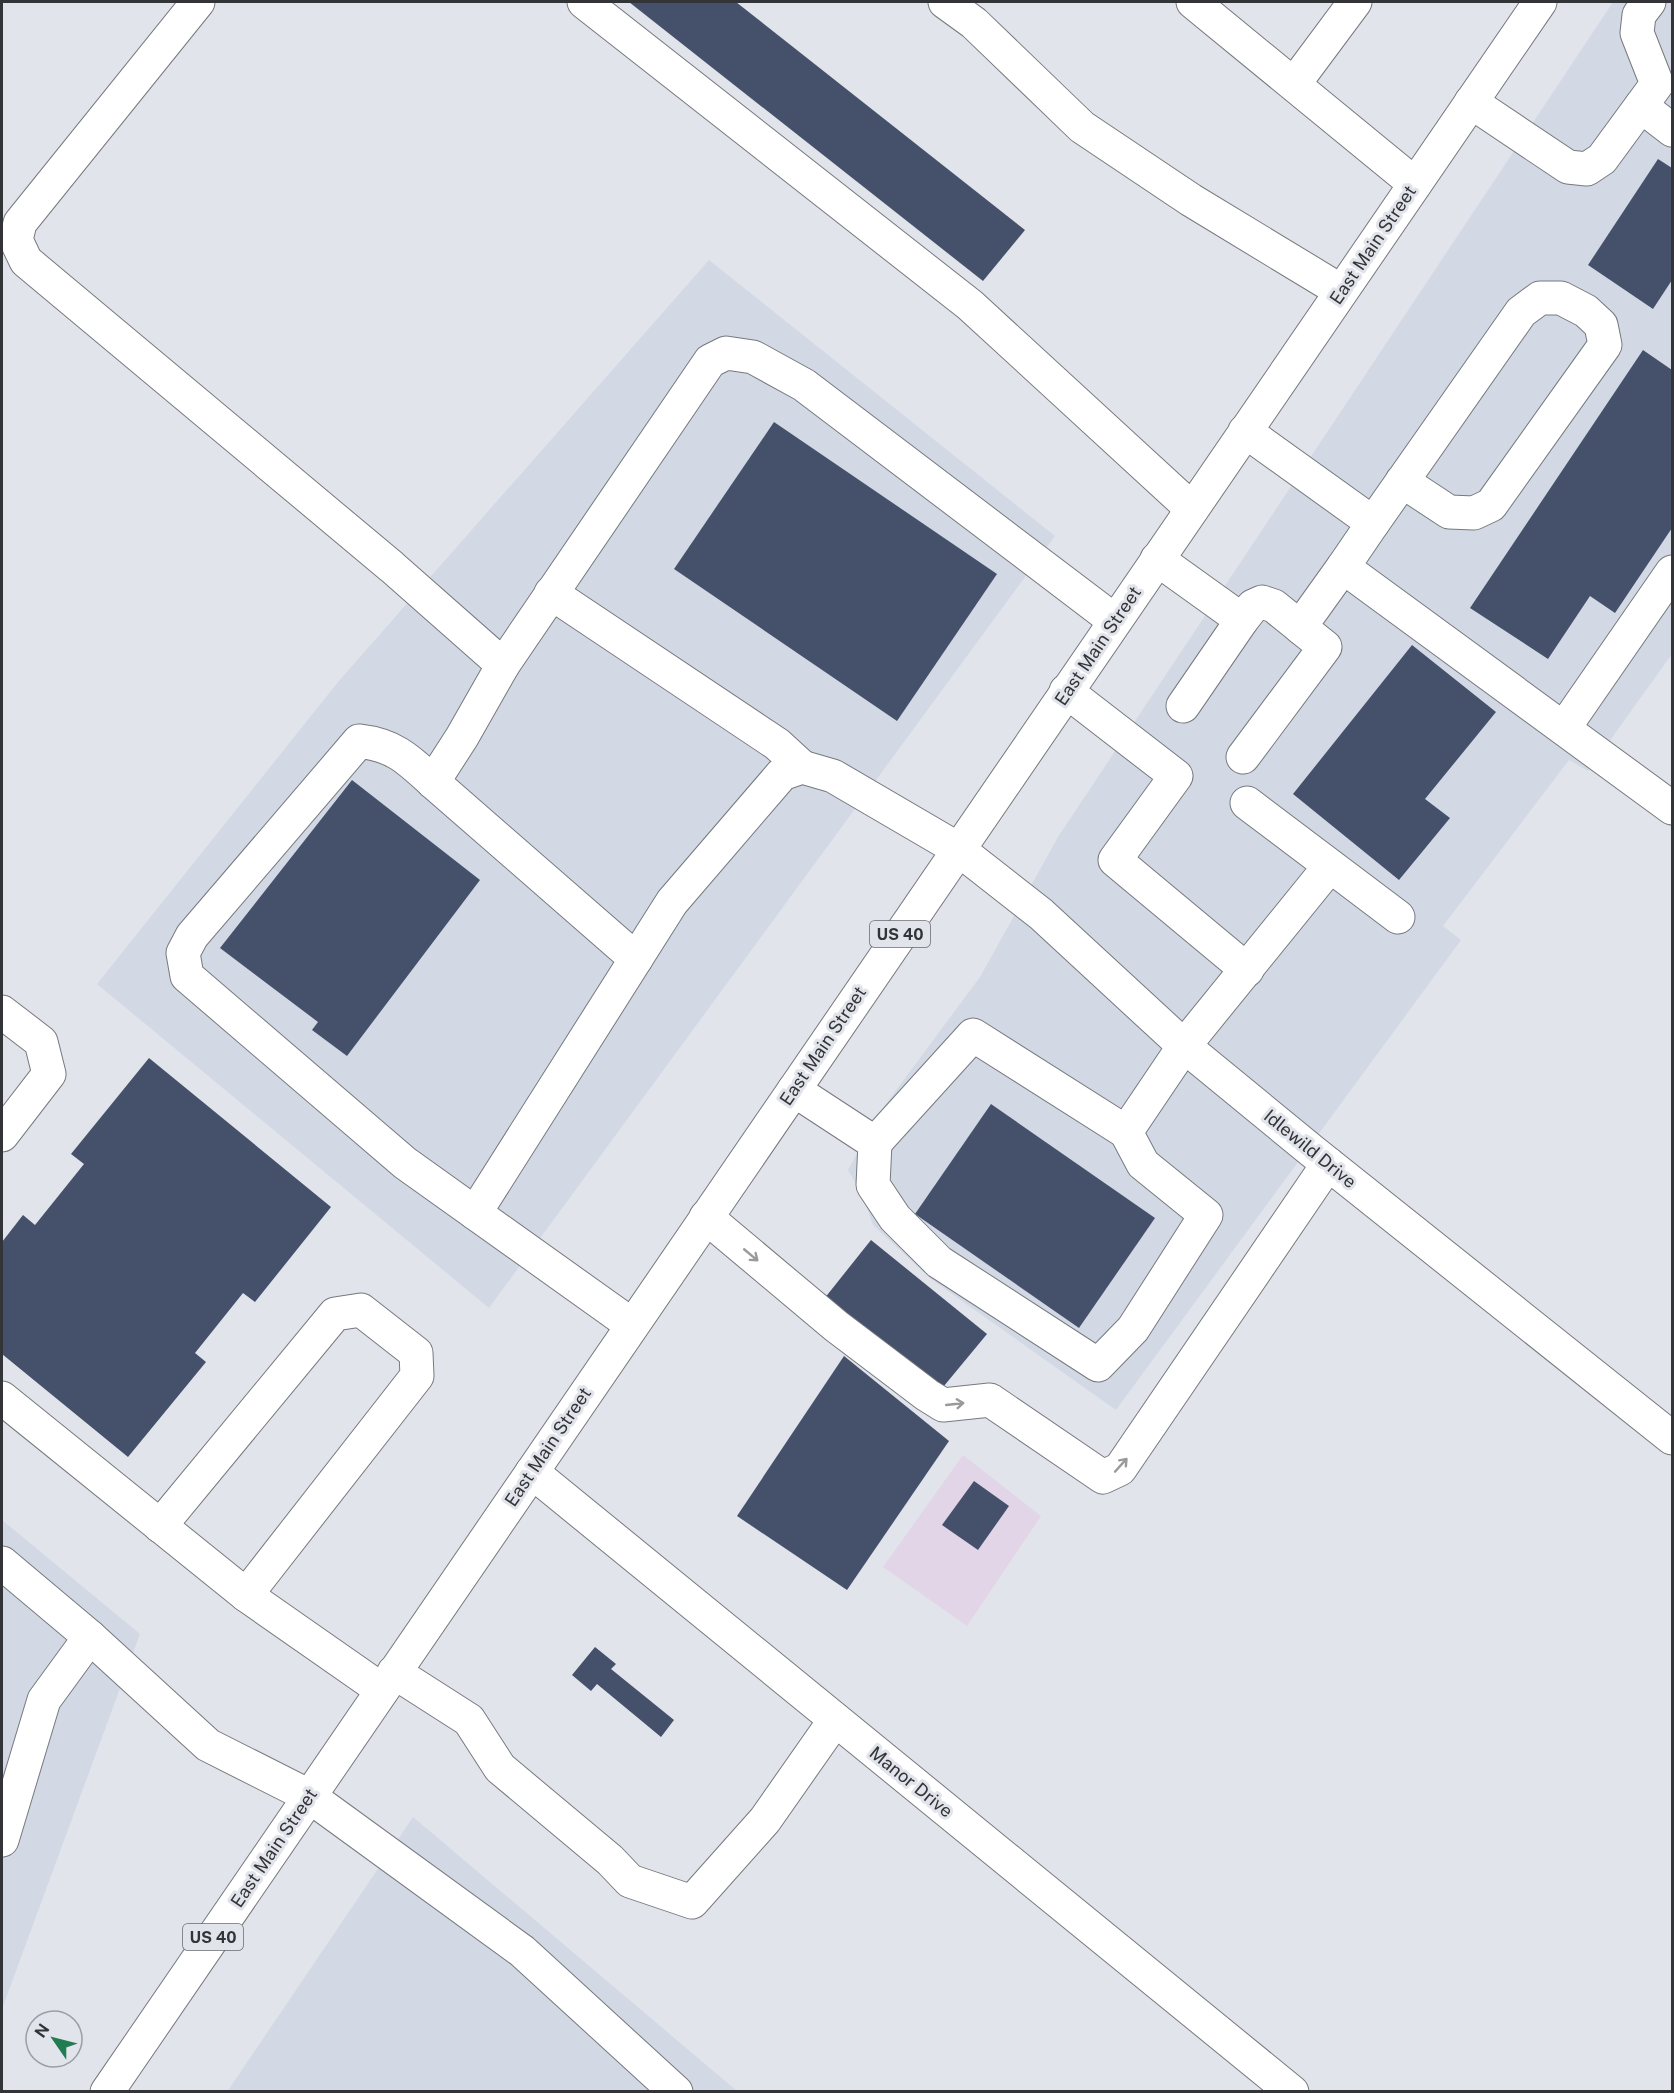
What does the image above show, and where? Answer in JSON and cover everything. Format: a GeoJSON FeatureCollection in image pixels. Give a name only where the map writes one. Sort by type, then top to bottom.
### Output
{"type":"FeatureCollection","features":[{"type":"Feature","properties":{"kind":"main road"},"geometry":{"type":"LineString","coordinates":[[198,2],[20,223],[16,240],[19,247],[26,261],[392,567],[503,665]]}},
{"type":"Feature","properties":{"kind":"main road"},"geometry":{"type":"LineString","coordinates":[[584,2],[970,305],[1192,509]]}},
{"type":"Feature","properties":{"kind":"main road"},"geometry":{"type":"LineString","coordinates":[[945,2],[974,23],[1082,127],[1191,200],[1341,291]]}},
{"type":"Feature","properties":{"kind":"main road"},"geometry":{"type":"LineString","coordinates":[[1193,2],[1415,184]]}},
{"type":"Feature","properties":{"kind":"main road"},"geometry":{"type":"LineString","coordinates":[[1294,84],[1355,2]]}},
{"type":"Feature","properties":{"kind":"main road","name":"East Main Street"},"geometry":{"type":"LineString","coordinates":[[107,2091],[1540,2]]}},
{"type":"Feature","properties":{"kind":"main road"},"geometry":{"type":"LineString","coordinates":[[1471,102],[1568,167],[1587,169],[1602,159],[1657,84],[1637,33],[1639,15],[1649,2]]}},
{"type":"Feature","properties":{"kind":"main road"},"geometry":{"type":"LineString","coordinates":[[1641,106],[1672,130]]}},
{"type":"Feature","properties":{"kind":"main road"},"geometry":{"type":"LineString","coordinates":[[1300,627],[1344,567],[1402,481],[1521,312],[1540,298],[1561,298],[1586,311],[1601,325],[1605,345],[1491,506],[1474,513],[1449,512],[1402,481]]}},
{"type":"Feature","properties":{"kind":"main road"},"geometry":{"type":"LineString","coordinates":[[433,782],[503,665],[710,361],[726,353],[753,357],[804,385],[1115,621]]}},
{"type":"Feature","properties":{"kind":"main road"},"geometry":{"type":"LineString","coordinates":[[1245,431],[1373,523]]}},
{"type":"Feature","properties":{"kind":"main road"},"geometry":{"type":"LineString","coordinates":[[1157,559],[1242,620]]}},
{"type":"Feature","properties":{"kind":"main road"},"geometry":{"type":"LineString","coordinates":[[1344,567],[1564,728],[1668,796]]}},
{"type":"Feature","properties":{"kind":"main road"},"geometry":{"type":"LineString","coordinates":[[1564,728],[1672,572]]}},
{"type":"Feature","properties":{"kind":"main road"},"geometry":{"type":"LineString","coordinates":[[475,1213],[672,902],[782,774],[802,767],[777,744],[551,594]]}},
{"type":"Feature","properties":{"kind":"main road"},"geometry":{"type":"LineString","coordinates":[[1183,706],[1242,620],[1253,606],[1262,602],[1274,606],[1325,647],[1243,757]]}},
{"type":"Feature","properties":{"kind":"main road"},"geometry":{"type":"LineString","coordinates":[[1066,691],[1176,776],[1115,860],[1247,970]]}},
{"type":"Feature","properties":{"kind":"main road"},"geometry":{"type":"LineString","coordinates":[[632,1325],[405,1163],[187,976],[183,953],[192,936],[359,741],[380,744],[408,759],[636,959]]}},
{"type":"Feature","properties":{"kind":"main road","name":"Idlewild Drive"},"geometry":{"type":"LineString","coordinates":[[802,767],[833,776],[958,849],[1041,914],[1184,1046],[1328,1164],[1672,1438]]}},
{"type":"Feature","properties":{"kind":"main road"},"geometry":{"type":"LineString","coordinates":[[1247,803],[1398,916]]}},
{"type":"Feature","properties":{"kind":"main road"},"geometry":{"type":"LineString","coordinates":[[1126,1132],[1184,1046],[1330,866]]}},
{"type":"Feature","properties":{"kind":"main road"},"geometry":{"type":"LineString","coordinates":[[2,1012],[41,1042],[49,1074],[2,1135]]}},
{"type":"Feature","properties":{"kind":"main road"},"geometry":{"type":"LineString","coordinates":[[973,1035],[1126,1132],[1143,1164],[1206,1215],[1133,1329],[1098,1365],[939,1262],[894,1218],[873,1185],[875,1143],[973,1035]]}},
{"type":"Feature","properties":{"kind":"main road"},"geometry":{"type":"LineString","coordinates":[[794,1090],[875,1143]]}},
{"type":"Feature","properties":{"kind":"main road"},"geometry":{"type":"LineString","coordinates":[[706,1217],[919,1390],[943,1405],[990,1400],[1103,1477],[1120,1469],[1328,1164]]}},
{"type":"Feature","properties":{"kind":"main road"},"geometry":{"type":"LineString","coordinates":[[160,1526],[335,1314],[361,1310],[416,1353],[417,1376],[246,1594]]}},
{"type":"Feature","properties":{"kind":"main road"},"geometry":{"type":"LineString","coordinates":[[2,1398],[246,1594],[388,1681],[469,1720],[500,1768],[610,1860],[630,1881],[692,1902],[765,1820],[835,1720]]}},
{"type":"Feature","properties":{"kind":"main road","name":"Manor Drive"},"geometry":{"type":"LineString","coordinates":[[532,1472],[1292,2091]]}},
{"type":"Feature","properties":{"kind":"main road"},"geometry":{"type":"LineString","coordinates":[[2,1563],[90,1637],[208,1745],[309,1797],[522,1951],[676,2091]]}},
{"type":"Feature","properties":{"kind":"main road"},"geometry":{"type":"LineString","coordinates":[[2,1840],[44,1700],[90,1637]]}},
{"type":"Feature","properties":{"kind":"shaded area"},"geometry":{"type":"Polygon","coordinates":[[[1613,2],[1672,2],[1672,654],[1588,771],[1569,760],[1443,926],[1461,940],[1116,1410],[931,1279],[873,1225],[862,1194],[848,1170],[877,1116],[980,977],[1058,837],[1613,2]]]}},
{"type":"Feature","properties":{"kind":"shaded area"},"geometry":{"type":"Polygon","coordinates":[[[709,260],[1055,536],[489,1308],[97,984],[338,682],[709,260]]]}},
{"type":"Feature","properties":{"kind":"shaded area"},"geometry":{"type":"Polygon","coordinates":[[[963,1455],[1041,1516],[967,1626],[883,1567],[963,1455]]]}},
{"type":"Feature","properties":{"kind":"shaded area"},"geometry":{"type":"Polygon","coordinates":[[[2,1520],[140,1634],[2,2009],[2,1520]]]}},
{"type":"Feature","properties":{"kind":"shaded area"},"geometry":{"type":"Polygon","coordinates":[[[413,1817],[737,2091],[227,2092],[413,1817]]]}},
{"type":"Feature","properties":{"kind":"building"},"geometry":{"type":"Polygon","coordinates":[[[629,2],[736,2],[1025,230],[983,281],[629,2]]]}},
{"type":"Feature","properties":{"kind":"building"},"geometry":{"type":"Polygon","coordinates":[[[1658,159],[1672,168],[1672,280],[1653,309],[1588,265],[1658,159]]]}},
{"type":"Feature","properties":{"kind":"building"},"geometry":{"type":"Polygon","coordinates":[[[1643,350],[1672,370],[1672,528],[1615,613],[1590,596],[1548,659],[1470,608],[1643,350]]]}},
{"type":"Feature","properties":{"kind":"building"},"geometry":{"type":"Polygon","coordinates":[[[774,422],[997,574],[897,721],[674,569],[774,422]]]}},
{"type":"Feature","properties":{"kind":"building"},"geometry":{"type":"Polygon","coordinates":[[[1412,645],[1496,712],[1425,799],[1450,818],[1399,880],[1293,794],[1412,645]]]}},
{"type":"Feature","properties":{"kind":"building"},"geometry":{"type":"Polygon","coordinates":[[[352,780],[480,880],[347,1056],[312,1030],[318,1022],[220,948],[352,780]]]}},
{"type":"Feature","properties":{"kind":"building"},"geometry":{"type":"Polygon","coordinates":[[[149,1058],[331,1207],[255,1302],[243,1293],[195,1353],[206,1362],[128,1457],[2,1354],[2,1242],[23,1215],[35,1225],[84,1164],[71,1154],[149,1058]]]}},
{"type":"Feature","properties":{"kind":"building"},"geometry":{"type":"Polygon","coordinates":[[[991,1104],[1155,1218],[1079,1328],[915,1214],[991,1104]]]}},
{"type":"Feature","properties":{"kind":"building"},"geometry":{"type":"Polygon","coordinates":[[[871,1240],[987,1334],[939,1392],[824,1299],[871,1240]]]}},
{"type":"Feature","properties":{"kind":"building"},"geometry":{"type":"Polygon","coordinates":[[[844,1356],[949,1441],[847,1590],[737,1516],[844,1356]]]}},
{"type":"Feature","properties":{"kind":"building"},"geometry":{"type":"Polygon","coordinates":[[[974,1481],[1009,1506],[978,1550],[942,1525],[974,1481]]]}},
{"type":"Feature","properties":{"kind":"building"},"geometry":{"type":"Polygon","coordinates":[[[595,1647],[616,1664],[611,1669],[674,1720],[661,1737],[597,1684],[591,1691],[572,1675],[595,1647]]]}}]}
